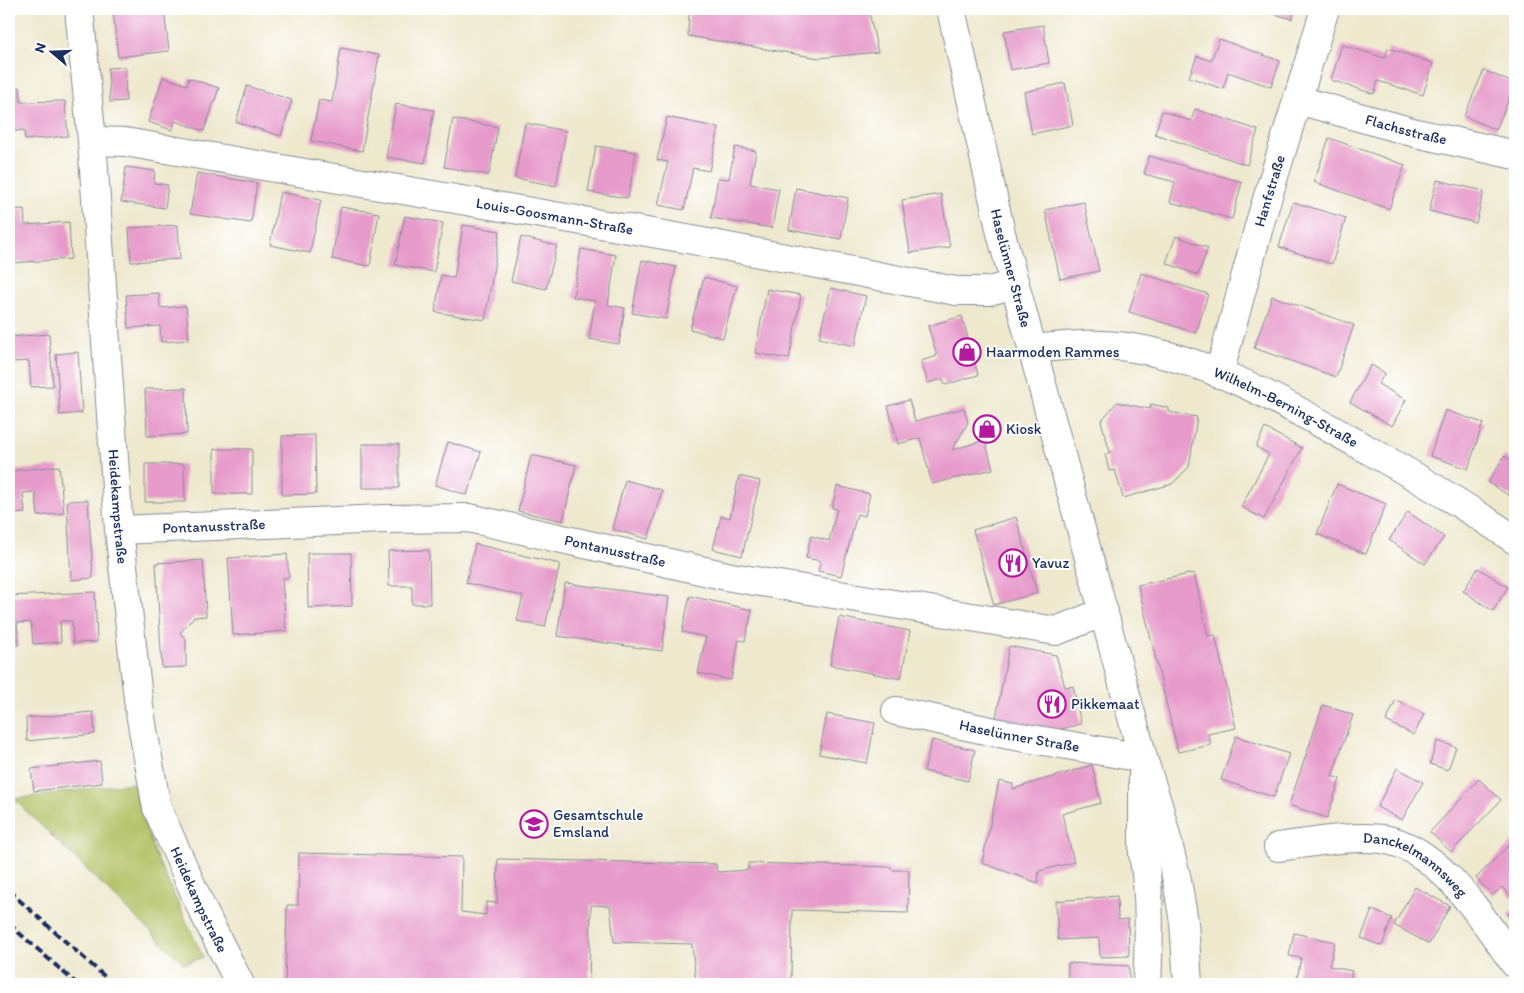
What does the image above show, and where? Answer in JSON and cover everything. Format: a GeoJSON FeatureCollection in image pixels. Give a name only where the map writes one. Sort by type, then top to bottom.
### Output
{"type":"FeatureCollection","features":[{"type":"Feature","properties":{"kind":"street","name":"Heidekampstraße"},"geometry":{"type":"LineString","coordinates":[[80,9],[92,141],[119,530],[138,707],[157,808],[203,911],[240,984]]}},
{"type":"Feature","properties":{"kind":"street","name":"Haselünner Straße"},"geometry":{"type":"LineString","coordinates":[[951,9],[997,216],[1177,880],[1184,922],[1188,984]]}},
{"type":"Feature","properties":{"kind":"street","name":"Hanfstraße"},"geometry":{"type":"LineString","coordinates":[[1219,374],[1261,219],[1326,9]]}},
{"type":"Feature","properties":{"kind":"street","name":"Flachsstraße"},"geometry":{"type":"LineString","coordinates":[[1298,100],[1416,133],[1515,155]]}},
{"type":"Feature","properties":{"kind":"street","name":"Louis-Goosmann-Straße"},"geometry":{"type":"LineString","coordinates":[[92,141],[125,142],[678,237],[956,290],[989,291],[1015,284]]}},
{"type":"Feature","properties":{"kind":"street","name":"Wilhelm-Berning-Straße"},"geometry":{"type":"LineString","coordinates":[[1032,348],[1084,344],[1127,347],[1186,362],[1219,374],[1300,411],[1372,452],[1515,540]]}},
{"type":"Feature","properties":{"kind":"street","name":"Pontanusstraße"},"geometry":{"type":"LineString","coordinates":[[119,530],[384,519],[469,518],[731,577],[1056,631],[1104,612]]}},
{"type":"Feature","properties":{"kind":"street","name":"Haselünner Straße"},"geometry":{"type":"LineString","coordinates":[[896,710],[1009,735],[1143,758]]}},
{"type":"Feature","properties":{"kind":"street","name":"Haselünner Straße"},"geometry":{"type":"LineString","coordinates":[[1143,758],[1143,854],[1148,922],[1147,984]]}},
{"type":"Feature","properties":{"kind":"street","name":"Danckelmannsweg"},"geometry":{"type":"LineString","coordinates":[[1278,847],[1350,838],[1382,839],[1407,846],[1428,859],[1463,894],[1515,964]]}},
{"type":"Feature","properties":{"kind":"green space"},"geometry":{"type":"Polygon","coordinates":[[[132,783],[154,852],[203,957],[184,964],[14,799],[132,783]]]}},
{"type":"Feature","properties":{"kind":"building"},"geometry":{"type":"Polygon","coordinates":[[[164,9],[169,51],[118,57],[113,11],[164,9]]]}},
{"type":"Feature","properties":{"kind":"building"},"geometry":{"type":"Polygon","coordinates":[[[689,9],[860,9],[861,14],[869,12],[878,52],[819,58],[688,36],[689,9]]]}},
{"type":"Feature","properties":{"kind":"building"},"geometry":{"type":"Polygon","coordinates":[[[1257,9],[1295,9],[1292,19],[1257,9]]]}},
{"type":"Feature","properties":{"kind":"building"},"geometry":{"type":"Polygon","coordinates":[[[1043,25],[1049,63],[1010,70],[1004,31],[1043,25]]]}},
{"type":"Feature","properties":{"kind":"building"},"geometry":{"type":"Polygon","coordinates":[[[1219,39],[1280,61],[1271,87],[1228,72],[1223,89],[1189,77],[1197,56],[1211,61],[1219,39]]]}},
{"type":"Feature","properties":{"kind":"building"},"geometry":{"type":"Polygon","coordinates":[[[1342,45],[1385,58],[1388,48],[1433,63],[1423,95],[1378,81],[1374,94],[1331,80],[1342,45]]]}},
{"type":"Feature","properties":{"kind":"building"},"geometry":{"type":"Polygon","coordinates":[[[341,48],[379,55],[362,151],[311,141],[319,100],[332,102],[341,48]]]}},
{"type":"Feature","properties":{"kind":"building"},"geometry":{"type":"Polygon","coordinates":[[[125,67],[126,101],[110,102],[108,68],[125,67]]]}},
{"type":"Feature","properties":{"kind":"building"},"geometry":{"type":"Polygon","coordinates":[[[1484,70],[1515,84],[1496,130],[1464,116],[1484,70]]]}},
{"type":"Feature","properties":{"kind":"building"},"geometry":{"type":"Polygon","coordinates":[[[163,77],[187,85],[189,78],[219,88],[204,131],[175,121],[172,130],[148,122],[163,77]]]}},
{"type":"Feature","properties":{"kind":"building"},"geometry":{"type":"Polygon","coordinates":[[[1065,83],[1073,125],[1032,134],[1024,92],[1065,83]]]}},
{"type":"Feature","properties":{"kind":"building"},"geometry":{"type":"Polygon","coordinates":[[[247,86],[292,100],[281,136],[236,122],[247,86]]]}},
{"type":"Feature","properties":{"kind":"building"},"geometry":{"type":"Polygon","coordinates":[[[20,87],[21,102],[65,101],[68,136],[25,140],[24,130],[9,132],[9,88],[20,87]]]}},
{"type":"Feature","properties":{"kind":"building"},"geometry":{"type":"Polygon","coordinates":[[[396,104],[434,110],[425,163],[386,157],[396,104]]]}},
{"type":"Feature","properties":{"kind":"building"},"geometry":{"type":"Polygon","coordinates":[[[1195,109],[1258,130],[1247,165],[1155,134],[1162,111],[1191,121],[1195,109]]]}},
{"type":"Feature","properties":{"kind":"building"},"geometry":{"type":"Polygon","coordinates":[[[667,117],[719,128],[709,171],[693,168],[684,210],[658,205],[668,162],[657,160],[667,117]]]}},
{"type":"Feature","properties":{"kind":"building"},"geometry":{"type":"Polygon","coordinates":[[[453,119],[498,127],[489,175],[444,167],[453,119]]]}},
{"type":"Feature","properties":{"kind":"building"},"geometry":{"type":"Polygon","coordinates":[[[525,123],[566,131],[556,186],[515,178],[525,123]]]}},
{"type":"Feature","properties":{"kind":"building"},"geometry":{"type":"Polygon","coordinates":[[[1329,138],[1405,165],[1389,209],[1314,182],[1329,138]]]}},
{"type":"Feature","properties":{"kind":"building"},"geometry":{"type":"Polygon","coordinates":[[[596,146],[636,152],[628,198],[588,192],[596,146]]]}},
{"type":"Feature","properties":{"kind":"building"},"geometry":{"type":"Polygon","coordinates":[[[735,147],[756,151],[750,184],[779,189],[772,228],[711,218],[718,178],[729,179],[735,147]]]}},
{"type":"Feature","properties":{"kind":"building"},"geometry":{"type":"Polygon","coordinates":[[[1149,156],[1242,182],[1232,219],[1170,202],[1175,182],[1144,174],[1149,156]]]}},
{"type":"Feature","properties":{"kind":"building"},"geometry":{"type":"Polygon","coordinates":[[[126,167],[155,171],[154,183],[168,185],[165,208],[121,202],[126,167]]]}},
{"type":"Feature","properties":{"kind":"building"},"geometry":{"type":"Polygon","coordinates":[[[197,173],[257,183],[251,223],[190,214],[197,173]]]}},
{"type":"Feature","properties":{"kind":"building"},"geometry":{"type":"Polygon","coordinates":[[[1437,180],[1484,191],[1476,223],[1429,211],[1437,180]]]}},
{"type":"Feature","properties":{"kind":"building"},"geometry":{"type":"Polygon","coordinates":[[[796,188],[848,198],[841,239],[789,230],[796,188]]]}},
{"type":"Feature","properties":{"kind":"building"},"geometry":{"type":"Polygon","coordinates":[[[280,192],[321,200],[310,253],[270,245],[280,192]]]}},
{"type":"Feature","properties":{"kind":"building"},"geometry":{"type":"Polygon","coordinates":[[[941,194],[950,247],[910,253],[902,200],[941,194]]]}},
{"type":"Feature","properties":{"kind":"building"},"geometry":{"type":"Polygon","coordinates":[[[1084,202],[1099,271],[1060,279],[1045,210],[1084,202]]]}},
{"type":"Feature","properties":{"kind":"building"},"geometry":{"type":"Polygon","coordinates":[[[1293,202],[1346,218],[1332,264],[1279,247],[1293,202]]]}},
{"type":"Feature","properties":{"kind":"building"},"geometry":{"type":"Polygon","coordinates":[[[341,207],[379,213],[370,266],[332,259],[341,207]]]}},
{"type":"Feature","properties":{"kind":"building"},"geometry":{"type":"Polygon","coordinates":[[[24,209],[25,225],[69,222],[71,259],[9,263],[9,210],[24,209]]]}},
{"type":"Feature","properties":{"kind":"building"},"geometry":{"type":"Polygon","coordinates":[[[405,216],[443,223],[434,272],[395,265],[405,216]]]}},
{"type":"Feature","properties":{"kind":"building"},"geometry":{"type":"Polygon","coordinates":[[[178,225],[180,259],[131,262],[129,228],[178,225]]]}},
{"type":"Feature","properties":{"kind":"building"},"geometry":{"type":"Polygon","coordinates":[[[463,225],[500,231],[485,320],[435,312],[441,275],[454,278],[463,225]]]}},
{"type":"Feature","properties":{"kind":"building"},"geometry":{"type":"Polygon","coordinates":[[[1176,236],[1208,248],[1198,275],[1166,263],[1176,236]]]}},
{"type":"Feature","properties":{"kind":"building"},"geometry":{"type":"Polygon","coordinates":[[[521,237],[557,246],[546,289],[511,281],[521,237]]]}},
{"type":"Feature","properties":{"kind":"building"},"geometry":{"type":"Polygon","coordinates":[[[581,249],[616,255],[608,305],[625,308],[619,344],[589,339],[595,301],[573,297],[581,249]]]}},
{"type":"Feature","properties":{"kind":"building"},"geometry":{"type":"Polygon","coordinates":[[[642,260],[676,267],[666,319],[632,313],[642,260]]]}},
{"type":"Feature","properties":{"kind":"building"},"geometry":{"type":"Polygon","coordinates":[[[1141,273],[1208,294],[1196,333],[1129,312],[1141,273]]]}},
{"type":"Feature","properties":{"kind":"building"},"geometry":{"type":"Polygon","coordinates":[[[704,277],[737,286],[723,338],[690,329],[704,277]]]}},
{"type":"Feature","properties":{"kind":"building"},"geometry":{"type":"Polygon","coordinates":[[[831,288],[866,296],[855,346],[819,338],[831,288]]]}},
{"type":"Feature","properties":{"kind":"building"},"geometry":{"type":"Polygon","coordinates":[[[767,289],[801,295],[789,359],[755,353],[767,289]]]}},
{"type":"Feature","properties":{"kind":"building"},"geometry":{"type":"Polygon","coordinates":[[[159,293],[160,308],[186,306],[189,340],[161,342],[160,326],[128,328],[126,295],[159,293]]]}},
{"type":"Feature","properties":{"kind":"building"},"geometry":{"type":"Polygon","coordinates":[[[1272,296],[1354,325],[1336,377],[1254,348],[1272,296]]]}},
{"type":"Feature","properties":{"kind":"building"},"geometry":{"type":"Polygon","coordinates":[[[962,316],[978,375],[945,385],[943,379],[928,383],[921,361],[937,356],[928,326],[962,316]]]}},
{"type":"Feature","properties":{"kind":"building"},"geometry":{"type":"Polygon","coordinates":[[[49,334],[53,386],[31,387],[29,361],[12,362],[14,386],[9,386],[9,337],[49,334]]]}},
{"type":"Feature","properties":{"kind":"building"},"geometry":{"type":"Polygon","coordinates":[[[78,352],[82,413],[60,415],[56,354],[78,352]]]}},
{"type":"Feature","properties":{"kind":"building"},"geometry":{"type":"Polygon","coordinates":[[[1371,365],[1385,373],[1378,384],[1406,400],[1392,426],[1350,402],[1371,365]]]}},
{"type":"Feature","properties":{"kind":"building"},"geometry":{"type":"Polygon","coordinates":[[[186,388],[187,434],[147,436],[145,389],[186,388]]]}},
{"type":"Feature","properties":{"kind":"building"},"geometry":{"type":"Polygon","coordinates":[[[909,400],[915,421],[964,408],[968,423],[952,450],[985,440],[993,469],[932,484],[920,438],[898,444],[888,406],[909,400]]]}},
{"type":"Feature","properties":{"kind":"building"},"geometry":{"type":"Polygon","coordinates":[[[1117,402],[1150,409],[1151,404],[1169,408],[1169,412],[1197,417],[1189,467],[1172,484],[1123,498],[1115,470],[1109,471],[1105,454],[1110,452],[1101,421],[1117,402]]]}},
{"type":"Feature","properties":{"kind":"building"},"geometry":{"type":"Polygon","coordinates":[[[1445,410],[1483,423],[1468,469],[1430,456],[1445,410]]]}},
{"type":"Feature","properties":{"kind":"building"},"geometry":{"type":"Polygon","coordinates":[[[1265,428],[1302,448],[1264,519],[1241,507],[1269,454],[1256,447],[1265,428]]]}},
{"type":"Feature","properties":{"kind":"building"},"geometry":{"type":"Polygon","coordinates":[[[315,435],[316,494],[282,495],[282,436],[315,435]]]}},
{"type":"Feature","properties":{"kind":"building"},"geometry":{"type":"Polygon","coordinates":[[[448,442],[481,452],[467,495],[435,485],[448,442]]]}},
{"type":"Feature","properties":{"kind":"building"},"geometry":{"type":"Polygon","coordinates":[[[362,444],[399,444],[399,488],[362,488],[362,444]]]}},
{"type":"Feature","properties":{"kind":"building"},"geometry":{"type":"Polygon","coordinates":[[[214,449],[252,449],[252,494],[214,494],[214,449]]]}},
{"type":"Feature","properties":{"kind":"building"},"geometry":{"type":"Polygon","coordinates":[[[531,455],[576,465],[563,521],[518,511],[531,455]]]}},
{"type":"Feature","properties":{"kind":"building"},"geometry":{"type":"Polygon","coordinates":[[[1504,456],[1515,463],[1515,499],[1488,483],[1504,456]]]}},
{"type":"Feature","properties":{"kind":"building"},"geometry":{"type":"Polygon","coordinates":[[[145,464],[184,464],[185,502],[145,502],[145,464]]]}},
{"type":"Feature","properties":{"kind":"building"},"geometry":{"type":"Polygon","coordinates":[[[59,466],[64,513],[38,516],[35,492],[23,493],[25,513],[9,514],[9,471],[59,466]]]}},
{"type":"Feature","properties":{"kind":"building"},"geometry":{"type":"Polygon","coordinates":[[[739,476],[760,481],[742,556],[713,549],[721,516],[730,518],[739,476]]]}},
{"type":"Feature","properties":{"kind":"building"},"geometry":{"type":"Polygon","coordinates":[[[625,480],[662,490],[648,539],[612,529],[625,480]]]}},
{"type":"Feature","properties":{"kind":"building"},"geometry":{"type":"Polygon","coordinates":[[[1337,484],[1386,504],[1366,554],[1317,534],[1337,484]]]}},
{"type":"Feature","properties":{"kind":"building"},"geometry":{"type":"Polygon","coordinates":[[[837,486],[870,494],[865,516],[857,514],[841,576],[818,571],[821,561],[806,558],[811,536],[829,541],[837,509],[832,508],[837,486]]]}},
{"type":"Feature","properties":{"kind":"building"},"geometry":{"type":"Polygon","coordinates":[[[88,500],[93,578],[71,580],[67,501],[88,500]]]}},
{"type":"Feature","properties":{"kind":"building"},"geometry":{"type":"Polygon","coordinates":[[[1408,512],[1444,537],[1425,564],[1389,540],[1408,512]]]}},
{"type":"Feature","properties":{"kind":"building"},"geometry":{"type":"Polygon","coordinates":[[[1016,517],[1037,593],[994,605],[973,530],[1016,517]]]}},
{"type":"Feature","properties":{"kind":"building"},"geometry":{"type":"Polygon","coordinates":[[[475,544],[560,564],[545,627],[517,621],[523,596],[466,583],[475,544]]]}},
{"type":"Feature","properties":{"kind":"building"},"geometry":{"type":"Polygon","coordinates":[[[429,550],[430,604],[412,604],[412,586],[389,586],[388,551],[429,550]]]}},
{"type":"Feature","properties":{"kind":"building"},"geometry":{"type":"Polygon","coordinates":[[[307,553],[351,553],[352,606],[308,608],[307,553]]]}},
{"type":"Feature","properties":{"kind":"building"},"geometry":{"type":"Polygon","coordinates":[[[287,554],[289,578],[282,578],[286,631],[233,635],[228,558],[287,554]]]}},
{"type":"Feature","properties":{"kind":"building"},"geometry":{"type":"Polygon","coordinates":[[[203,560],[206,616],[194,617],[180,633],[186,639],[186,667],[162,668],[156,563],[203,560]]]}},
{"type":"Feature","properties":{"kind":"building"},"geometry":{"type":"Polygon","coordinates":[[[1478,568],[1508,587],[1493,611],[1463,591],[1478,568]]]}},
{"type":"Feature","properties":{"kind":"building"},"geometry":{"type":"Polygon","coordinates":[[[1194,573],[1208,636],[1215,635],[1236,728],[1208,734],[1211,745],[1178,752],[1138,585],[1194,573]]]}},
{"type":"Feature","properties":{"kind":"building"},"geometry":{"type":"Polygon","coordinates":[[[565,583],[669,597],[662,651],[557,636],[565,583]]]}},
{"type":"Feature","properties":{"kind":"building"},"geometry":{"type":"Polygon","coordinates":[[[95,592],[97,642],[73,643],[72,621],[60,621],[61,642],[33,644],[31,622],[17,623],[19,645],[9,645],[9,596],[95,592]]]}},
{"type":"Feature","properties":{"kind":"building"},"geometry":{"type":"Polygon","coordinates":[[[690,596],[752,610],[745,641],[739,640],[731,680],[698,673],[706,637],[682,632],[690,596]]]}},
{"type":"Feature","properties":{"kind":"building"},"geometry":{"type":"Polygon","coordinates":[[[839,617],[910,631],[901,679],[830,665],[839,617]]]}},
{"type":"Feature","properties":{"kind":"building"},"geometry":{"type":"Polygon","coordinates":[[[1009,646],[1056,655],[1065,687],[1073,686],[1081,724],[1058,730],[996,718],[1009,646]]]}},
{"type":"Feature","properties":{"kind":"building"},"geometry":{"type":"Polygon","coordinates":[[[1396,700],[1424,714],[1414,735],[1386,721],[1396,700]]]}},
{"type":"Feature","properties":{"kind":"building"},"geometry":{"type":"Polygon","coordinates":[[[1323,705],[1353,715],[1332,776],[1340,779],[1327,818],[1289,805],[1323,705]]]}},
{"type":"Feature","properties":{"kind":"building"},"geometry":{"type":"Polygon","coordinates":[[[93,712],[95,734],[27,741],[26,718],[93,712]]]}},
{"type":"Feature","properties":{"kind":"building"},"geometry":{"type":"Polygon","coordinates":[[[827,714],[875,723],[867,763],[819,754],[827,714]]]}},
{"type":"Feature","properties":{"kind":"building"},"geometry":{"type":"Polygon","coordinates":[[[1236,736],[1289,754],[1274,797],[1221,780],[1236,736]]]}},
{"type":"Feature","properties":{"kind":"building"},"geometry":{"type":"Polygon","coordinates":[[[932,740],[975,750],[968,781],[924,771],[932,740]]]}},
{"type":"Feature","properties":{"kind":"building"},"geometry":{"type":"Polygon","coordinates":[[[1437,741],[1456,747],[1448,770],[1430,764],[1437,741]]]}},
{"type":"Feature","properties":{"kind":"building"},"geometry":{"type":"Polygon","coordinates":[[[100,761],[102,783],[34,791],[31,769],[100,761]]]}},
{"type":"Feature","properties":{"kind":"building"},"geometry":{"type":"Polygon","coordinates":[[[1092,765],[1101,803],[1062,814],[1074,862],[1039,871],[1038,883],[982,863],[999,781],[1013,784],[1013,789],[1092,765]]]}},
{"type":"Feature","properties":{"kind":"building"},"geometry":{"type":"Polygon","coordinates":[[[1397,768],[1423,782],[1402,820],[1377,807],[1397,768]]]}},
{"type":"Feature","properties":{"kind":"building"},"geometry":{"type":"Polygon","coordinates":[[[1479,779],[1501,800],[1451,852],[1430,832],[1479,779]]]}},
{"type":"Feature","properties":{"kind":"building"},"geometry":{"type":"Polygon","coordinates":[[[1515,839],[1515,900],[1502,887],[1493,895],[1476,878],[1515,839]]]}},
{"type":"Feature","properties":{"kind":"building"},"geometry":{"type":"Polygon","coordinates":[[[299,853],[462,857],[461,912],[486,915],[486,902],[497,903],[498,859],[716,864],[717,872],[748,870],[748,863],[891,867],[891,870],[909,870],[908,913],[792,910],[791,984],[696,984],[692,944],[614,942],[610,906],[591,905],[589,984],[285,984],[287,905],[298,905],[299,853]]]}},
{"type":"Feature","properties":{"kind":"building"},"geometry":{"type":"Polygon","coordinates":[[[1415,887],[1450,906],[1429,944],[1394,925],[1415,887]]]}},
{"type":"Feature","properties":{"kind":"building"},"geometry":{"type":"Polygon","coordinates":[[[1117,896],[1118,920],[1128,919],[1129,956],[1100,957],[1099,938],[1058,940],[1056,901],[1117,896]]]}},
{"type":"Feature","properties":{"kind":"building"},"geometry":{"type":"Polygon","coordinates":[[[1515,907],[1515,923],[1507,915],[1515,907]]]}},
{"type":"Feature","properties":{"kind":"building"},"geometry":{"type":"Polygon","coordinates":[[[1372,910],[1392,918],[1382,946],[1361,938],[1372,910]]]}},
{"type":"Feature","properties":{"kind":"building"},"geometry":{"type":"Polygon","coordinates":[[[1294,933],[1335,942],[1329,966],[1352,971],[1349,984],[1296,984],[1301,958],[1289,956],[1294,933]]]}},
{"type":"Feature","properties":{"kind":"building"},"geometry":{"type":"Polygon","coordinates":[[[1068,963],[1129,966],[1129,984],[1068,984],[1068,963]]]}},
{"type":"Feature","properties":{"kind":"railway"},"geometry":{"type":"LineString","coordinates":[[9,891],[113,984]]}},
{"type":"Feature","properties":{"kind":"railway"},"geometry":{"type":"LineString","coordinates":[[9,924],[77,984]]}},
{"type":"Feature","properties":{"kind":"place","name":"Haarmoden Rammes"},"geometry":{"type":"Point","coordinates":[967,352]}},
{"type":"Feature","properties":{"kind":"place","name":"Kiosk"},"geometry":{"type":"Point","coordinates":[987,429]}},
{"type":"Feature","properties":{"kind":"place","name":"Yavuz"},"geometry":{"type":"Point","coordinates":[1013,563]}},
{"type":"Feature","properties":{"kind":"place","name":"Pikkemaat"},"geometry":{"type":"Point","coordinates":[1052,704]}},
{"type":"Feature","properties":{"kind":"place","name":"Gesamtschule Emsland"},"geometry":{"type":"Point","coordinates":[534,824]}}]}
